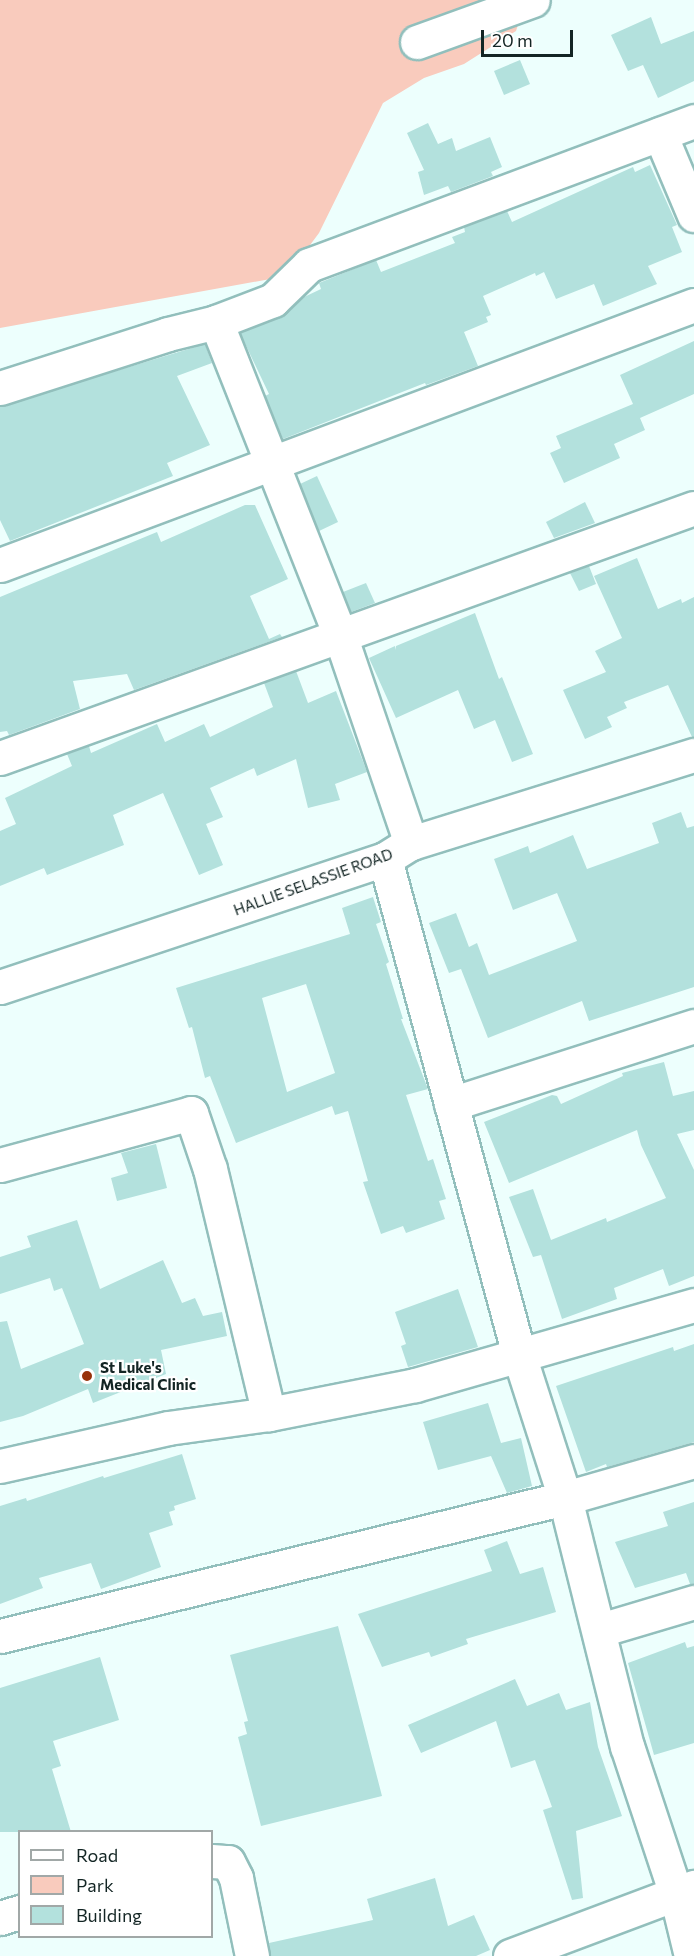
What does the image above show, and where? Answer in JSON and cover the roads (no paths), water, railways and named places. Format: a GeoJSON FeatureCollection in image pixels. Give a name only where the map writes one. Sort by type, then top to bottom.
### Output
{"type":"FeatureCollection","features":[{"type":"Feature","properties":{"kind":"street"},"geometry":{"type":"LineString","coordinates":[[417,42],[533,0]]}},
{"type":"Feature","properties":{"kind":"street"},"geometry":{"type":"LineString","coordinates":[[0,388],[168,334],[216,322],[273,300],[309,265],[694,121]]}},
{"type":"Feature","properties":{"kind":"street"},"geometry":{"type":"LineString","coordinates":[[660,134],[694,215]]}},
{"type":"Feature","properties":{"kind":"street"},"geometry":{"type":"LineString","coordinates":[[0,566],[694,306]]}},
{"type":"Feature","properties":{"kind":"street"},"geometry":{"type":"LineString","coordinates":[[216,322],[340,635],[398,851],[452,1104],[519,1355],[565,1498],[600,1630],[627,1746],[685,1891],[691,1956]]}},
{"type":"Feature","properties":{"kind":"street"},"geometry":{"type":"LineString","coordinates":[[0,758],[694,508]]}},
{"type":"Feature","properties":{"kind":"street","name":"HALLIE SELASSIE ROAD"},"geometry":{"type":"LineString","coordinates":[[0,987],[398,851],[694,755]]}},
{"type":"Feature","properties":{"kind":"street"},"geometry":{"type":"LineString","coordinates":[[452,1104],[694,1026]]}},
{"type":"Feature","properties":{"kind":"street"},"geometry":{"type":"LineString","coordinates":[[0,1165],[191,1113],[210,1169],[269,1413]]}},
{"type":"Feature","properties":{"kind":"street"},"geometry":{"type":"LineString","coordinates":[[0,1466],[168,1428],[269,1413],[415,1385],[694,1305]]}},
{"type":"Feature","properties":{"kind":"street"},"geometry":{"type":"LineString","coordinates":[[0,1636],[565,1498],[694,1461]]}},
{"type":"Feature","properties":{"kind":"street"},"geometry":{"type":"LineString","coordinates":[[600,1630],[694,1602]]}},
{"type":"Feature","properties":{"kind":"street"},"geometry":{"type":"LineString","coordinates":[[213,1861],[228,1862],[236,1878],[252,1956]]}},
{"type":"Feature","properties":{"kind":"street"},"geometry":{"type":"LineString","coordinates":[[510,1956],[685,1891]]}},
{"type":"Feature","properties":{"kind":"street"},"geometry":{"type":"LineString","coordinates":[[0,1918],[18,1913]]}},
{"type":"Feature","properties":{"kind":"place","name":"St Luke's Medical Clinic"},"geometry":{"type":"Point","coordinates":[87,1376]}}]}
